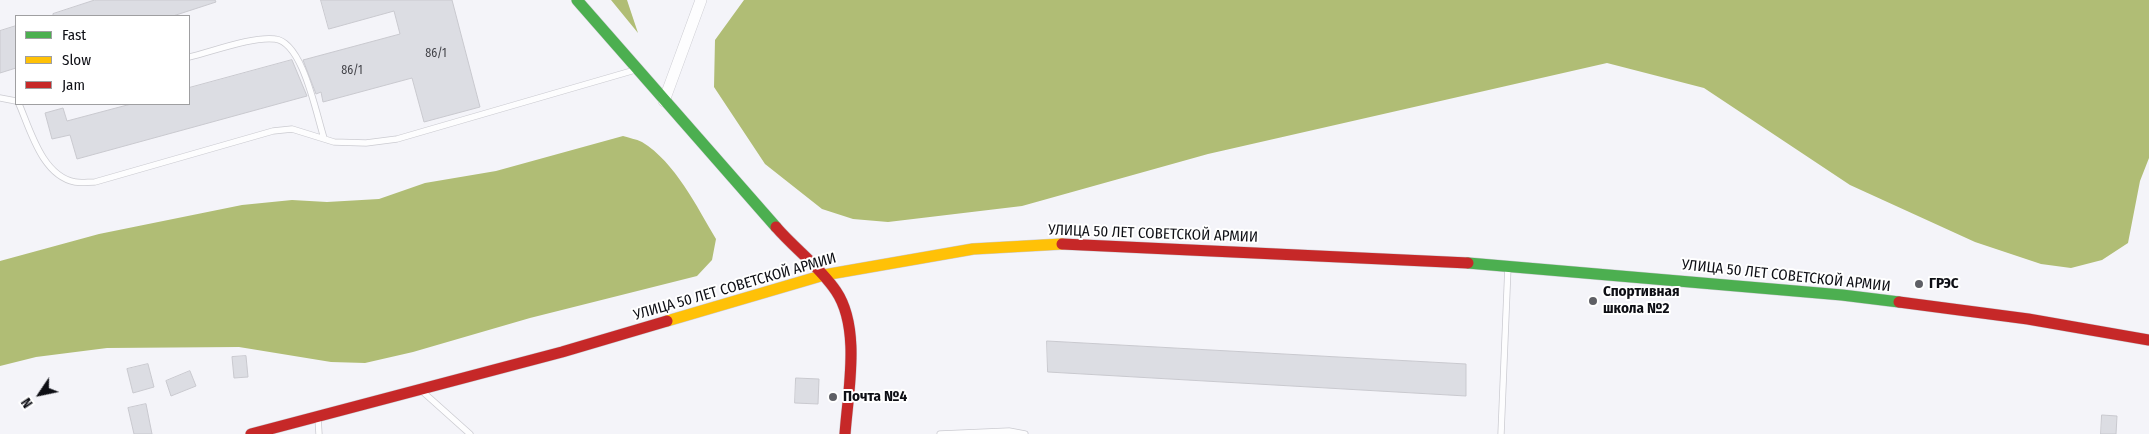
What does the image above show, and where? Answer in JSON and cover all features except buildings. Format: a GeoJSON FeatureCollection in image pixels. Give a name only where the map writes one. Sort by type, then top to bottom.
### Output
{"type":"FeatureCollection","features":[{"type":"Feature","properties":{"kind":"main road"},"geometry":{"type":"LineString","coordinates":[[577,0],[791,244],[824,275],[845,308],[850,349],[845,434]]}},
{"type":"Feature","properties":{"kind":"main road","name":"УЛИЦА 50 ЛЕТ СОВЕТСКОЙ АРМИИ"},"geometry":{"type":"LineString","coordinates":[[250,434],[562,352],[824,275],[973,249],[1070,244],[1508,265],[1842,295],[2028,319],[2149,340]]}},
{"type":"Feature","properties":{"kind":"street"},"geometry":{"type":"LineString","coordinates":[[664,101],[701,0]]}},
{"type":"Feature","properties":{"kind":"lane"},"geometry":{"type":"LineString","coordinates":[[190,57],[259,39],[276,39],[285,42],[292,48],[300,61],[324,138]]}},
{"type":"Feature","properties":{"kind":"lane"},"geometry":{"type":"LineString","coordinates":[[19,105],[44,161],[57,173],[73,182],[95,182],[273,132],[292,130],[334,142],[366,143],[398,139],[637,69]]}},
{"type":"Feature","properties":{"kind":"lane"},"geometry":{"type":"LineString","coordinates":[[0,98],[15,101]]}},
{"type":"Feature","properties":{"kind":"lane"},"geometry":{"type":"LineString","coordinates":[[1501,434],[1508,265]]}},
{"type":"Feature","properties":{"kind":"lane"},"geometry":{"type":"LineString","coordinates":[[421,390],[470,434]]}},
{"type":"Feature","properties":{"kind":"lane"},"geometry":{"type":"LineString","coordinates":[[318,416],[319,434]]}},
{"type":"Feature","properties":{"kind":"lane"},"geometry":{"type":"LineString","coordinates":[[940,434],[1009,431],[1025,434]]}},
{"type":"Feature","properties":{"kind":"shaded area"},"geometry":{"type":"Polygon","coordinates":[[[611,0],[627,0],[638,33],[611,0]]]}},
{"type":"Feature","properties":{"kind":"shaded area"},"geometry":{"type":"Polygon","coordinates":[[[744,0],[2149,0],[2149,158],[2140,181],[2128,243],[2102,260],[2071,268],[2041,264],[1975,242],[1850,185],[1704,88],[1607,63],[1208,154],[1022,206],[888,222],[853,219],[822,209],[765,164],[714,87],[715,40],[744,0]]]}},
{"type":"Feature","properties":{"kind":"shaded area"},"geometry":{"type":"Polygon","coordinates":[[[623,136],[642,142],[665,161],[684,186],[716,239],[712,260],[697,276],[530,318],[413,352],[365,363],[331,362],[239,347],[107,348],[36,357],[0,366],[0,261],[99,234],[242,205],[292,200],[327,202],[379,199],[425,183],[496,171],[623,136]]]}},
{"type":"Feature","properties":{"kind":"traffic: fast"},"geometry":{"type":"LineString","coordinates":[[577,0],[776,227]]}},
{"type":"Feature","properties":{"kind":"traffic: fast"},"geometry":{"type":"LineString","coordinates":[[1468,263],[1842,295],[1899,302]]}},
{"type":"Feature","properties":{"kind":"traffic: slow"},"geometry":{"type":"LineString","coordinates":[[667,321],[824,275],[973,249],[1062,244]]}},
{"type":"Feature","properties":{"kind":"traffic: jam"},"geometry":{"type":"LineString","coordinates":[[776,227],[830,282],[844,306],[851,341],[850,380],[845,434]]}},
{"type":"Feature","properties":{"kind":"traffic: jam"},"geometry":{"type":"LineString","coordinates":[[1062,244],[1468,263]]}},
{"type":"Feature","properties":{"kind":"traffic: jam"},"geometry":{"type":"LineString","coordinates":[[1899,302],[2028,319],[2149,340]]}},
{"type":"Feature","properties":{"kind":"traffic: jam"},"geometry":{"type":"LineString","coordinates":[[251,434],[562,352],[667,321]]}},
{"type":"Feature","properties":{"kind":"place","name":"ГРЭС"},"geometry":{"type":"Point","coordinates":[1919,284]}},
{"type":"Feature","properties":{"kind":"place","name":"Спортивная школа №2"},"geometry":{"type":"Point","coordinates":[1593,301]}},
{"type":"Feature","properties":{"kind":"place","name":"Почта №4"},"geometry":{"type":"Point","coordinates":[833,397]}}]}
